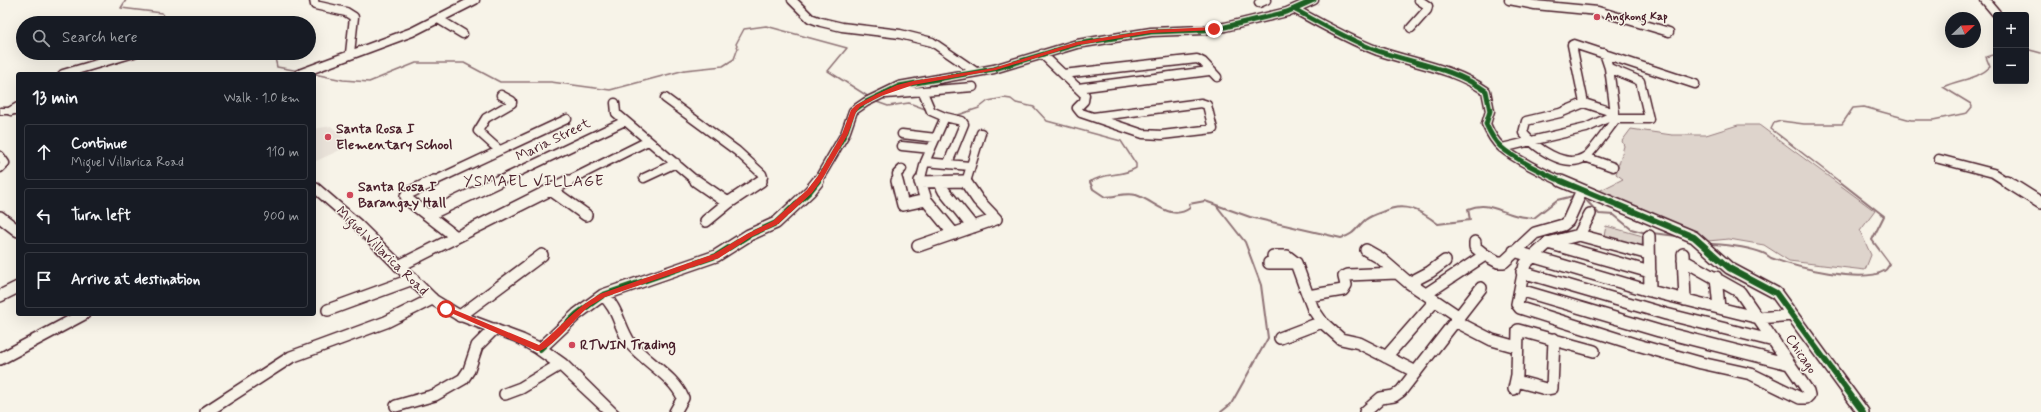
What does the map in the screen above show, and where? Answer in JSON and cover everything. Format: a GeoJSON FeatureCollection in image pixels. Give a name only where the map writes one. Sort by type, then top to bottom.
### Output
{"type":"FeatureCollection","features":[{"type":"Feature","properties":{"kind":"main road","name":"Miguel Villarica Road"},"geometry":{"type":"LineString","coordinates":[[316,189],[357,224],[432,299],[460,316],[519,338],[540,349],[561,364],[612,412]]}},
{"type":"Feature","properties":{"kind":"street"},"geometry":{"type":"LineString","coordinates":[[314,0],[315,5],[349,13],[354,17],[350,41],[350,53]]}},
{"type":"Feature","properties":{"kind":"street"},"geometry":{"type":"LineString","coordinates":[[304,72],[350,53],[404,35],[440,20],[475,0]]}},
{"type":"Feature","properties":{"kind":"street"},"geometry":{"type":"LineString","coordinates":[[792,0],[810,18],[821,22],[842,27],[900,34],[932,42],[976,72]]}},
{"type":"Feature","properties":{"kind":"street"},"geometry":{"type":"LineString","coordinates":[[540,349],[586,305],[603,295],[716,256],[749,235],[776,223],[810,191],[821,176],[845,134],[853,111],[873,98],[906,85],[994,69],[1077,44],[1151,32],[1220,28],[1278,15],[1314,0]]}},
{"type":"Feature","properties":{"kind":"street"},"geometry":{"type":"LineString","coordinates":[[1411,28],[1427,10],[1428,6],[1420,0]]}},
{"type":"Feature","properties":{"kind":"street"},"geometry":{"type":"LineString","coordinates":[[1509,0],[1535,5],[1598,11],[1669,32]]}},
{"type":"Feature","properties":{"kind":"street"},"geometry":{"type":"LineString","coordinates":[[1985,0],[1995,12]]}},
{"type":"Feature","properties":{"kind":"street"},"geometry":{"type":"LineString","coordinates":[[1294,9],[1330,29],[1378,51],[1437,66],[1461,74],[1476,82],[1486,91],[1490,111],[1486,124],[1493,138],[1502,148],[1549,176],[1701,241],[1729,268],[1765,285],[1776,293],[1863,412]]}},
{"type":"Feature","properties":{"kind":"street"},"geometry":{"type":"LineString","coordinates":[[440,20],[463,34]]}},
{"type":"Feature","properties":{"kind":"street"},"geometry":{"type":"LineString","coordinates":[[1584,103],[1572,45],[1577,44],[1695,84]]}},
{"type":"Feature","properties":{"kind":"street"},"geometry":{"type":"LineString","coordinates":[[1604,53],[1609,68],[1615,116],[1585,157],[1581,159],[1563,160],[1529,141],[1523,133],[1526,121],[1560,113],[1584,103],[1615,116],[1649,120],[1640,81],[1609,68]]}},
{"type":"Feature","properties":{"kind":"street"},"geometry":{"type":"LineString","coordinates":[[1042,54],[1085,95],[1084,101],[1077,110],[1093,117],[1143,134],[1153,135],[1213,129],[1207,105],[1200,103],[1093,117]]}},
{"type":"Feature","properties":{"kind":"street"},"geometry":{"type":"LineString","coordinates":[[1063,74],[1197,59],[1204,62],[1209,71],[1217,77]]}},
{"type":"Feature","properties":{"kind":"street"},"geometry":{"type":"LineString","coordinates":[[70,72],[110,60]]}},
{"type":"Feature","properties":{"kind":"street"},"geometry":{"type":"LineString","coordinates":[[1078,88],[1209,71]]}},
{"type":"Feature","properties":{"kind":"street"},"geometry":{"type":"LineString","coordinates":[[873,98],[974,86]]}},
{"type":"Feature","properties":{"kind":"street"},"geometry":{"type":"LineString","coordinates":[[924,92],[931,111],[942,116],[962,121],[964,124],[948,163]]}},
{"type":"Feature","properties":{"kind":"street"},"geometry":{"type":"LineString","coordinates":[[499,150],[478,131],[486,118],[512,103],[512,101],[502,95]]}},
{"type":"Feature","properties":{"kind":"street"},"geometry":{"type":"LineString","coordinates":[[665,98],[737,152],[762,174],[762,180],[728,203],[706,221]]}},
{"type":"Feature","properties":{"kind":"street"},"geometry":{"type":"LineString","coordinates":[[615,102],[616,113],[702,186],[728,203]]}},
{"type":"Feature","properties":{"kind":"street"},"geometry":{"type":"LineString","coordinates":[[942,116],[936,138],[925,162],[920,182],[926,200],[954,234]]}},
{"type":"Feature","properties":{"kind":"street"},"geometry":{"type":"LineString","coordinates":[[1502,148],[1586,128],[1615,116]]}},
{"type":"Feature","properties":{"kind":"street"},"geometry":{"type":"LineString","coordinates":[[456,237],[408,200],[408,193],[567,119]]}},
{"type":"Feature","properties":{"kind":"street","name":"Maria Street"},"geometry":{"type":"LineString","coordinates":[[428,215],[625,121]]}},
{"type":"Feature","properties":{"kind":"street"},"geometry":{"type":"LineString","coordinates":[[965,181],[981,133]]}},
{"type":"Feature","properties":{"kind":"street"},"geometry":{"type":"LineString","coordinates":[[902,134],[936,138]]}},
{"type":"Feature","properties":{"kind":"street"},"geometry":{"type":"LineString","coordinates":[[399,266],[648,141]]}},
{"type":"Feature","properties":{"kind":"street"},"geometry":{"type":"LineString","coordinates":[[902,146],[931,149]]}},
{"type":"Feature","properties":{"kind":"street"},"geometry":{"type":"LineString","coordinates":[[0,156],[5,163],[0,168]]}},
{"type":"Feature","properties":{"kind":"street"},"geometry":{"type":"LineString","coordinates":[[1585,157],[1613,167]]}},
{"type":"Feature","properties":{"kind":"street"},"geometry":{"type":"LineString","coordinates":[[1939,159],[1988,171],[2041,203]]}},
{"type":"Feature","properties":{"kind":"street"},"geometry":{"type":"LineString","coordinates":[[925,162],[970,166]]}},
{"type":"Feature","properties":{"kind":"street"},"geometry":{"type":"LineString","coordinates":[[644,178],[676,163]]}},
{"type":"Feature","properties":{"kind":"street"},"geometry":{"type":"LineString","coordinates":[[902,168],[897,174],[897,179],[903,205],[926,200]]}},
{"type":"Feature","properties":{"kind":"street"},"geometry":{"type":"LineString","coordinates":[[920,182],[940,183],[965,181]]}},
{"type":"Feature","properties":{"kind":"street"},"geometry":{"type":"LineString","coordinates":[[918,246],[996,219],[978,200],[965,181]]}},
{"type":"Feature","properties":{"kind":"street"},"geometry":{"type":"LineString","coordinates":[[940,183],[944,191],[973,227]]}},
{"type":"Feature","properties":{"kind":"street"},"geometry":{"type":"LineString","coordinates":[[551,190],[586,215]]}},
{"type":"Feature","properties":{"kind":"street"},"geometry":{"type":"LineString","coordinates":[[1475,242],[1475,247],[1485,255],[1501,262],[1535,233],[1563,225],[1568,221],[1582,190]]}},
{"type":"Feature","properties":{"kind":"street"},"geometry":{"type":"LineString","coordinates":[[1579,235],[1590,214]]}},
{"type":"Feature","properties":{"kind":"street"},"geometry":{"type":"LineString","coordinates":[[0,217],[16,229]]}},
{"type":"Feature","properties":{"kind":"street"},"geometry":{"type":"LineString","coordinates":[[1649,254],[1579,235],[1548,243],[1523,267],[1520,290],[1659,331],[1789,364]]}},
{"type":"Feature","properties":{"kind":"street"},"geometry":{"type":"LineString","coordinates":[[1649,236],[1650,291]]}},
{"type":"Feature","properties":{"kind":"street"},"geometry":{"type":"LineString","coordinates":[[1548,243],[1650,272]]}},
{"type":"Feature","properties":{"kind":"street"},"geometry":{"type":"LineString","coordinates":[[1366,250],[1380,258],[1409,283],[1456,318],[1492,340],[1517,346]]}},
{"type":"Feature","properties":{"kind":"street"},"geometry":{"type":"LineString","coordinates":[[1514,251],[1650,291],[1759,318],[1792,315]]}},
{"type":"Feature","properties":{"kind":"street"},"geometry":{"type":"LineString","coordinates":[[460,316],[504,285],[542,255]]}},
{"type":"Feature","properties":{"kind":"street"},"geometry":{"type":"LineString","coordinates":[[1386,357],[1430,298],[1485,255]]}},
{"type":"Feature","properties":{"kind":"street","name":"Chicago"},"geometry":{"type":"LineString","coordinates":[[1520,290],[1517,304],[1523,310],[1701,363],[1751,374],[1795,396],[1806,398],[1809,395],[1808,391],[1740,292],[1683,257],[1685,300]]}},
{"type":"Feature","properties":{"kind":"street"},"geometry":{"type":"LineString","coordinates":[[1271,260],[1296,263],[1313,309],[1322,322],[1338,337],[1359,343],[1416,372]]}},
{"type":"Feature","properties":{"kind":"street"},"geometry":{"type":"LineString","coordinates":[[1409,283],[1430,272],[1445,260]]}},
{"type":"Feature","properties":{"kind":"street"},"geometry":{"type":"LineString","coordinates":[[1522,272],[1666,314],[1774,341]]}},
{"type":"Feature","properties":{"kind":"street"},"geometry":{"type":"LineString","coordinates":[[1308,296],[1343,290],[1346,285],[1344,277],[1348,275],[1397,273]]}},
{"type":"Feature","properties":{"kind":"street"},"geometry":{"type":"LineString","coordinates":[[1716,277],[1720,308]]}},
{"type":"Feature","properties":{"kind":"street"},"geometry":{"type":"LineString","coordinates":[[328,310],[413,279]]}},
{"type":"Feature","properties":{"kind":"street"},"geometry":{"type":"LineString","coordinates":[[0,296],[16,288]]}},
{"type":"Feature","properties":{"kind":"street"},"geometry":{"type":"LineString","coordinates":[[1365,412],[1382,398],[1399,393],[1456,318],[1481,288]]}},
{"type":"Feature","properties":{"kind":"street"},"geometry":{"type":"LineString","coordinates":[[603,295],[608,299],[617,314],[628,340],[679,388],[683,398],[675,412]]}},
{"type":"Feature","properties":{"kind":"street"},"geometry":{"type":"LineString","coordinates":[[206,412],[291,356],[386,322],[432,299]]}},
{"type":"Feature","properties":{"kind":"street"},"geometry":{"type":"LineString","coordinates":[[0,359],[80,316]]}},
{"type":"Feature","properties":{"kind":"street"},"geometry":{"type":"LineString","coordinates":[[1280,338],[1322,322]]}},
{"type":"Feature","properties":{"kind":"street"},"geometry":{"type":"LineString","coordinates":[[396,406],[434,395],[458,382],[469,372],[470,362],[478,344],[494,329]]}},
{"type":"Feature","properties":{"kind":"street"},"geometry":{"type":"LineString","coordinates":[[1554,339],[1552,388],[1546,389],[1515,385],[1518,330],[1554,339],[1594,351]]}},
{"type":"Feature","properties":{"kind":"street"},"geometry":{"type":"LineString","coordinates":[[505,394],[521,388],[561,364]]}},
{"type":"Feature","properties":{"kind":"shaded area"},"geometry":{"type":"Polygon","coordinates":[[[1738,125],[1759,125],[1875,211],[1860,231],[1871,255],[1865,270],[1789,261],[1764,245],[1729,239],[1708,241],[1595,193],[1623,179],[1616,174],[1624,146],[1622,141],[1631,129],[1672,135],[1706,135],[1738,125]]]}},
{"type":"Feature","properties":{"kind":"shaded area","name":"Santa Rosa I Elementary School"},"geometry":{"type":"Polygon","coordinates":[[[331,126],[351,145],[316,161],[316,129],[331,126]]]}},
{"type":"Feature","properties":{"kind":"shaded area"},"geometry":{"type":"Polygon","coordinates":[[[1606,226],[1643,236],[1642,246],[1604,236],[1606,226]]]}},
{"type":"Feature","properties":{"kind":"waterway"},"geometry":{"type":"LineString","coordinates":[[126,0],[121,8],[162,13],[164,16]]}},
{"type":"Feature","properties":{"kind":"waterway"},"geometry":{"type":"LineString","coordinates":[[316,74],[343,80],[369,82],[416,63],[464,63],[500,82],[551,82],[610,90],[685,70],[723,66],[734,59],[738,48],[736,44],[744,29],[766,26],[847,48],[828,71],[869,97]]}},
{"type":"Feature","properties":{"kind":"waterway"},"geometry":{"type":"LineString","coordinates":[[2029,50],[2041,53]]}},
{"type":"Feature","properties":{"kind":"waterway"},"geometry":{"type":"LineString","coordinates":[[1840,182],[1771,129],[1774,123],[1781,121],[1804,124],[1842,124],[1853,108],[1864,107],[1911,120],[1933,120],[1967,113],[1972,107],[1971,104],[1943,87],[1974,77],[1985,71],[1990,67],[1986,57],[1993,55]]}},
{"type":"Feature","properties":{"kind":"waterway"},"geometry":{"type":"LineString","coordinates":[[276,60],[277,67],[299,71]]}},
{"type":"Feature","properties":{"kind":"waterway"},"geometry":{"type":"LineString","coordinates":[[955,116],[979,108],[988,101],[1004,98],[1011,99],[1016,103],[1034,107],[1047,121],[1121,141],[1136,164],[1136,168],[1125,173],[1102,177],[1090,182],[1093,189],[1105,197],[1132,194],[1143,198],[1169,212],[1176,213],[1183,212],[1190,208],[1189,204],[1205,201],[1250,217],[1341,238],[1352,233],[1369,217],[1398,207],[1405,207],[1418,211],[1438,224],[1470,220],[1468,209],[1480,206],[1490,207],[1517,216],[1534,218],[1557,200],[1573,196]]}},
{"type":"Feature","properties":{"kind":"waterway"},"geometry":{"type":"LineString","coordinates":[[874,101],[888,106],[909,103],[928,110]]}},
{"type":"Feature","properties":{"kind":"waterway"},"geometry":{"type":"LineString","coordinates":[[1712,244],[1751,249],[1764,253],[1771,258],[1782,262],[1828,273],[1860,276],[1874,275],[1887,269],[1890,264],[1872,240],[1884,216],[1839,181]]}},
{"type":"Feature","properties":{"kind":"waterway"},"geometry":{"type":"LineString","coordinates":[[1585,199],[1599,214],[1614,215],[1631,229],[1646,233]]}},
{"type":"Feature","properties":{"kind":"waterway"},"geometry":{"type":"LineString","coordinates":[[1216,205],[1245,242],[1261,285],[1268,338],[1231,404],[1221,412]]}},
{"type":"Feature","properties":{"kind":"waterway"},"geometry":{"type":"LineString","coordinates":[[1652,233],[1677,236]]}},
{"type":"Feature","properties":{"kind":"cycle path"},"geometry":{"type":"LineString","coordinates":[[540,349],[585,307],[603,295],[716,256],[749,235],[776,223],[810,191],[821,177],[845,134],[853,111],[866,102],[899,86],[994,69],[1077,44],[1151,32],[1204,30],[1225,27],[1287,12],[1314,0]]}},
{"type":"Feature","properties":{"kind":"cycle path"},"geometry":{"type":"LineString","coordinates":[[1294,9],[1336,32],[1368,47],[1393,56],[1448,70],[1473,82],[1486,91],[1490,111],[1486,124],[1493,138],[1502,148],[1549,176],[1694,237],[1704,244],[1729,268],[1776,293],[1863,412]]}},
{"type":"Feature","properties":{"kind":"place","name":"Angkong Kap"},"geometry":{"type":"Point","coordinates":[1597,17]}},
{"type":"Feature","properties":{"kind":"place","name":"Santa Rosa I Elementary School"},"geometry":{"type":"Point","coordinates":[328,137]}},
{"type":"Feature","properties":{"kind":"place","name":"Santa Rosa I Barangay Hall"},"geometry":{"type":"Point","coordinates":[350,195]}},
{"type":"Feature","properties":{"kind":"place","name":"RTWIN Trading"},"geometry":{"type":"Point","coordinates":[572,345]}},
{"type":"Feature","properties":{"kind":"district","name":"YSMAEL VILLAGE"},"geometry":{"type":"Point","coordinates":[534,182]}},
{"type":"Feature","properties":{"kind":"route"},"geometry":{"type":"LineString","coordinates":[[446,309],[460,316],[519,338],[540,349],[586,305],[603,295],[704,261],[716,256],[749,235],[776,223],[810,191],[821,176],[845,134],[853,111],[858,106],[879,95],[899,86],[994,69],[1077,44],[1151,32],[1214,29]]}}]}
